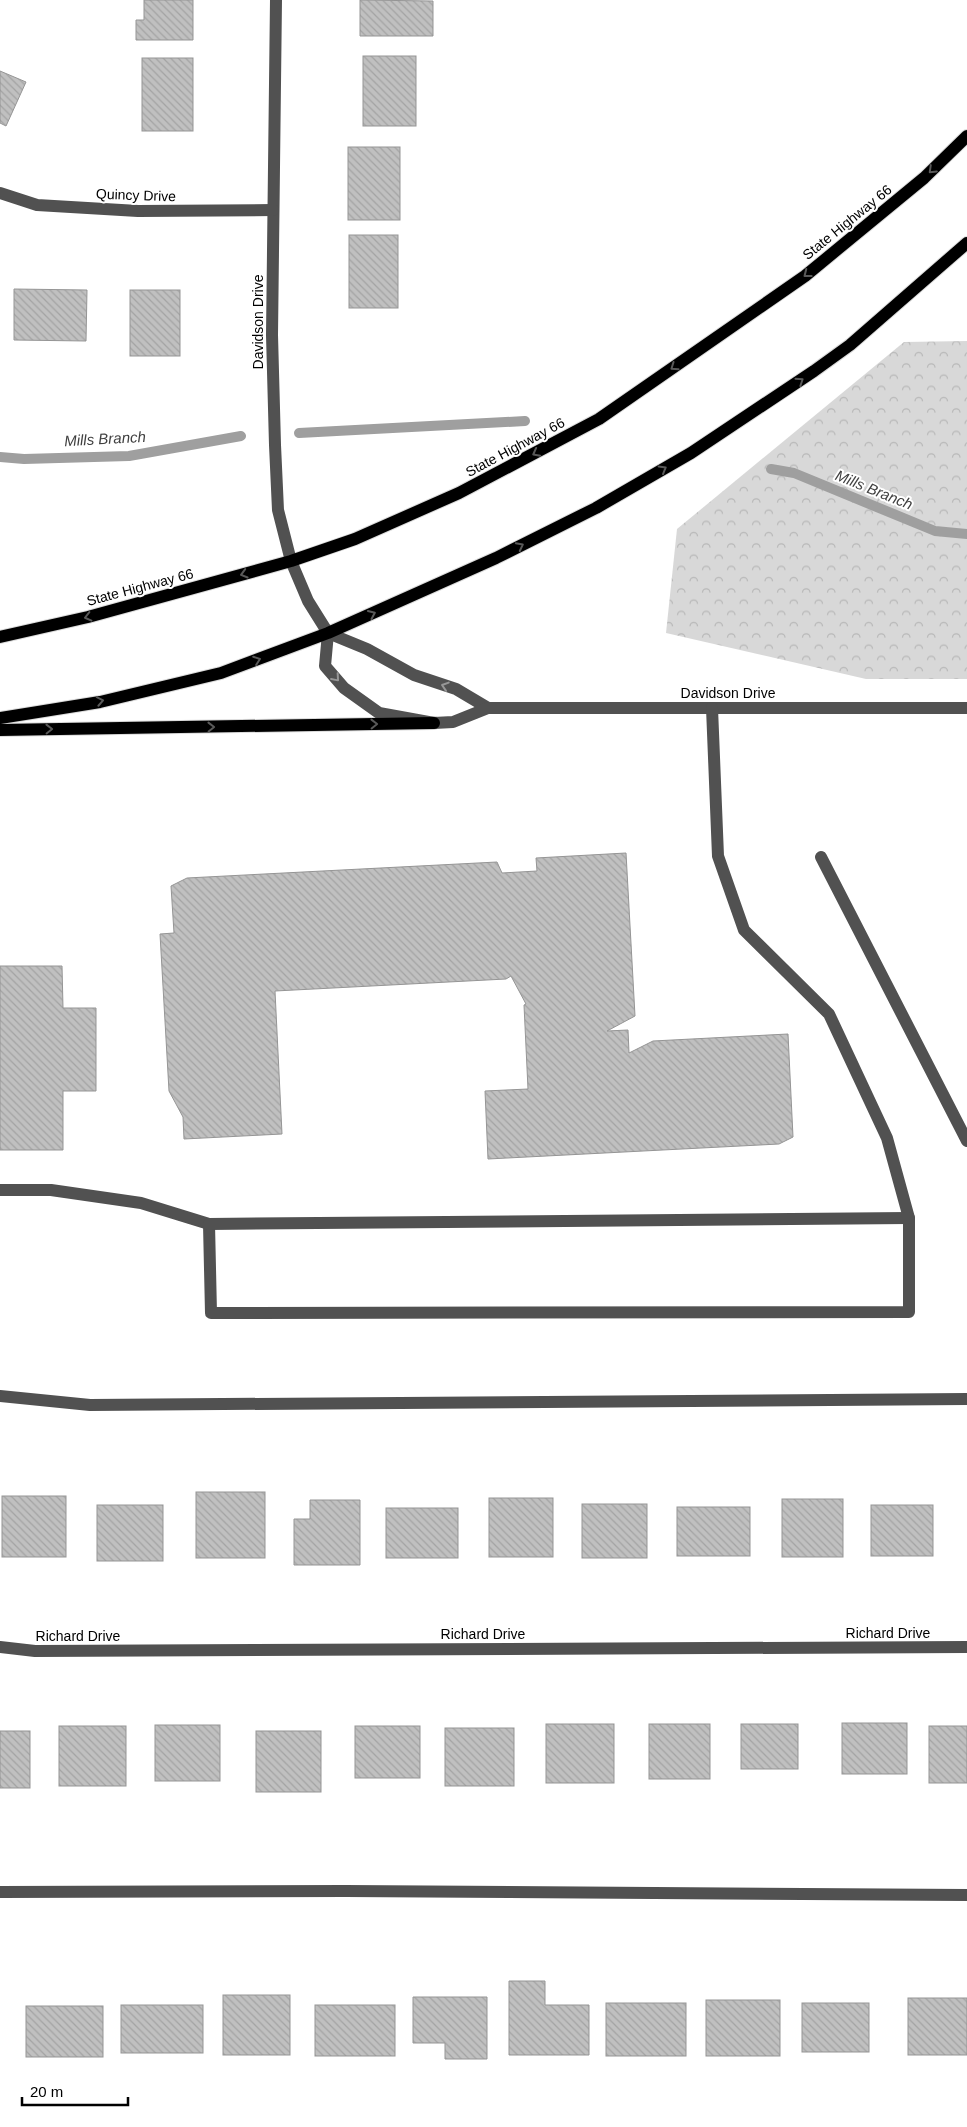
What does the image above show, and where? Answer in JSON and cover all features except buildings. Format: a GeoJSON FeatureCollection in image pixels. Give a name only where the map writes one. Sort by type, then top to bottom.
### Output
{"type":"FeatureCollection","features":[{"type":"Feature","properties":{"kind":"main road","name":"State Highway 66"},"geometry":{"type":"LineString","coordinates":[[0,637],[88,617],[291,561],[355,539],[459,493],[599,420],[805,276],[924,178],[967,136]]}},
{"type":"Feature","properties":{"kind":"main road"},"geometry":{"type":"LineString","coordinates":[[0,718],[100,702],[221,673],[328,634],[496,558],[596,508],[691,453],[814,371],[850,345],[967,243]]}},
{"type":"Feature","properties":{"kind":"main road"},"geometry":{"type":"LineString","coordinates":[[0,730],[434,723]]}},
{"type":"Feature","properties":{"kind":"street","name":"Davidson Drive"},"geometry":{"type":"LineString","coordinates":[[276,0],[272,335],[278,510],[291,561],[308,601],[328,634],[325,666],[344,688],[379,713],[434,723],[453,722],[488,708],[967,708]]}},
{"type":"Feature","properties":{"kind":"street","name":"Quincy Drive"},"geometry":{"type":"LineString","coordinates":[[0,194],[37,205],[138,211],[273,210]]}},
{"type":"Feature","properties":{"kind":"street"},"geometry":{"type":"LineString","coordinates":[[328,634],[367,649],[414,675],[456,689],[488,708]]}},
{"type":"Feature","properties":{"kind":"street"},"geometry":{"type":"LineString","coordinates":[[209,1224],[211,1313],[909,1312],[909,1218],[887,1138],[829,1014],[744,930],[718,856],[712,708]]}},
{"type":"Feature","properties":{"kind":"street"},"geometry":{"type":"LineString","coordinates":[[821,858],[967,1141]]}},
{"type":"Feature","properties":{"kind":"street"},"geometry":{"type":"LineString","coordinates":[[0,1190],[51,1190],[141,1203],[209,1224],[909,1218]]}},
{"type":"Feature","properties":{"kind":"street"},"geometry":{"type":"LineString","coordinates":[[0,1396],[90,1405],[967,1399]]}},
{"type":"Feature","properties":{"kind":"street","name":"Richard Drive"},"geometry":{"type":"LineString","coordinates":[[0,1647],[35,1651],[967,1647]]}},
{"type":"Feature","properties":{"kind":"street"},"geometry":{"type":"LineString","coordinates":[[0,1892],[345,1891],[967,1895]]}},
{"type":"Feature","properties":{"kind":"green space"},"geometry":{"type":"Polygon","coordinates":[[[967,341],[967,679],[866,679],[666,633],[677,529],[904,342],[967,341]]]}},
{"type":"Feature","properties":{"kind":"waterway","name":"Mills Branch"},"geometry":{"type":"LineString","coordinates":[[299,433],[525,421]]}},
{"type":"Feature","properties":{"kind":"waterway","name":"Mills Branch"},"geometry":{"type":"LineString","coordinates":[[0,457],[24,459],[129,456],[241,436]]}},
{"type":"Feature","properties":{"kind":"waterway","name":"Mills Branch"},"geometry":{"type":"LineString","coordinates":[[771,469],[794,473],[935,531],[967,534]]}}]}
